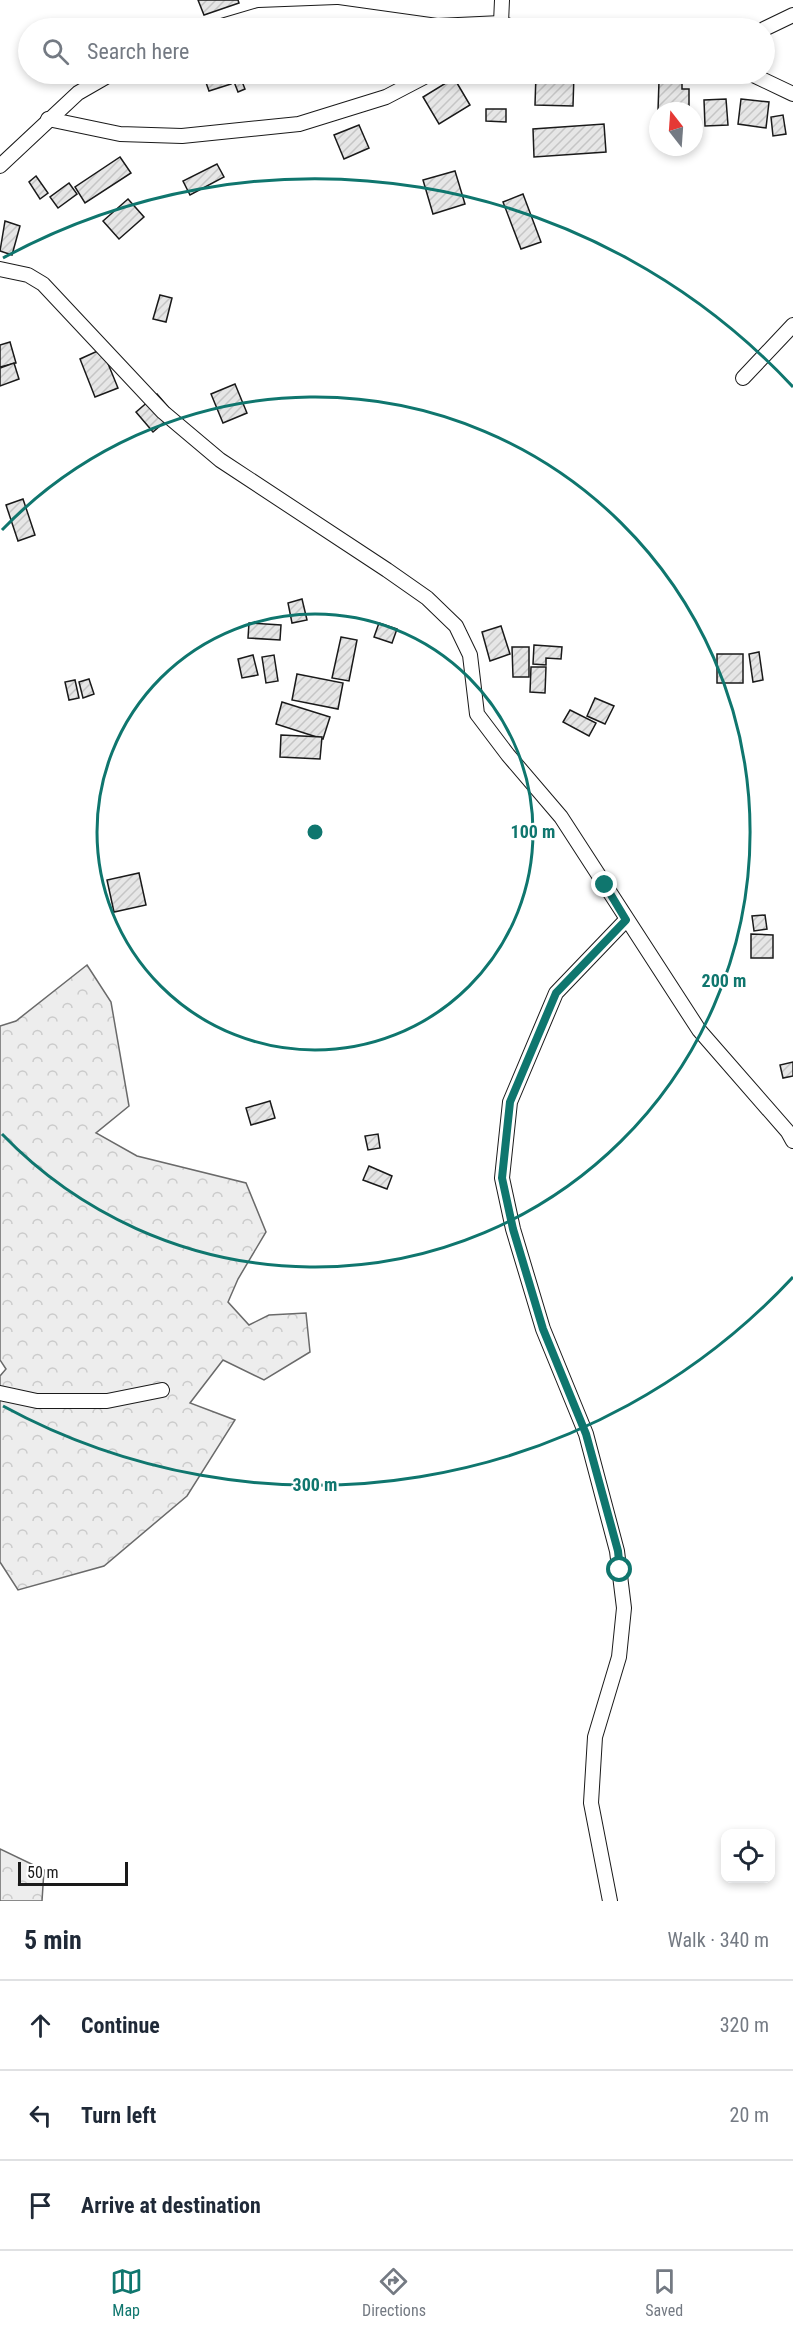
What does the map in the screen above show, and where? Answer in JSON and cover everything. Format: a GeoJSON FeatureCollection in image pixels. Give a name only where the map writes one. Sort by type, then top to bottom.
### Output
{"type":"FeatureCollection","features":[{"type":"Feature","properties":{"kind":"street"},"geometry":{"type":"LineString","coordinates":[[499,18],[502,0]]}},
{"type":"Feature","properties":{"kind":"street"},"geometry":{"type":"LineString","coordinates":[[249,18],[259,15],[336,12],[379,18]]}},
{"type":"Feature","properties":{"kind":"street"},"geometry":{"type":"LineString","coordinates":[[775,23],[793,15]]}},
{"type":"Feature","properties":{"kind":"street"},"geometry":{"type":"LineString","coordinates":[[0,166],[48,119],[78,93],[94,84]]}},
{"type":"Feature","properties":{"kind":"street"},"geometry":{"type":"LineString","coordinates":[[48,119],[120,134],[182,136],[299,123],[386,97],[411,84]]}},
{"type":"Feature","properties":{"kind":"street"},"geometry":{"type":"LineString","coordinates":[[772,84],[793,94]]}},
{"type":"Feature","properties":{"kind":"street"},"geometry":{"type":"LineString","coordinates":[[0,269],[28,275],[43,284],[163,412],[220,460],[427,598],[456,626],[470,655],[477,714],[508,755],[561,817],[699,1030],[792,1133]]}},
{"type":"Feature","properties":{"kind":"street"},"geometry":{"type":"LineString","coordinates":[[743,378],[793,325]]}},
{"type":"Feature","properties":{"kind":"street"},"geometry":{"type":"LineString","coordinates":[[610,1901],[591,1803],[596,1737],[619,1658],[624,1608],[618,1551],[586,1434],[543,1329],[513,1229],[502,1178],[510,1102],[556,993],[626,920]]}},
{"type":"Feature","properties":{"kind":"street"},"geometry":{"type":"LineString","coordinates":[[0,1393],[37,1401],[107,1401],[162,1389]]}},
{"type":"Feature","properties":{"kind":"green space"},"geometry":{"type":"Polygon","coordinates":[[[87,965],[111,1002],[129,1106],[96,1133],[137,1156],[246,1183],[266,1232],[238,1279],[228,1302],[249,1325],[269,1315],[306,1313],[310,1352],[264,1380],[223,1360],[190,1403],[235,1420],[187,1496],[104,1566],[18,1590],[0,1562],[0,1376],[6,1369],[0,1360],[0,1026],[16,1021],[87,965]]]}},
{"type":"Feature","properties":{"kind":"green space"},"geometry":{"type":"Polygon","coordinates":[[[0,1849],[44,1870],[42,1901],[0,1901],[0,1849]]]}},
{"type":"Feature","properties":{"kind":"building"},"geometry":{"type":"Polygon","coordinates":[[[198,0],[238,0],[239,3],[204,15],[198,0]]]}},
{"type":"Feature","properties":{"kind":"building"},"geometry":{"type":"Polygon","coordinates":[[[207,84],[231,84],[209,91],[207,84]]]}},
{"type":"Feature","properties":{"kind":"building"},"geometry":{"type":"Polygon","coordinates":[[[235,84],[243,84],[245,89],[238,92],[235,84]]]}},
{"type":"Feature","properties":{"kind":"building"},"geometry":{"type":"Polygon","coordinates":[[[444,84],[458,84],[470,105],[439,124],[423,97],[444,84]]]}},
{"type":"Feature","properties":{"kind":"building"},"geometry":{"type":"Polygon","coordinates":[[[536,84],[574,84],[573,106],[535,105],[536,84]]]}},
{"type":"Feature","properties":{"kind":"building"},"geometry":{"type":"Polygon","coordinates":[[[659,84],[682,84],[682,89],[689,89],[689,102],[658,102],[659,84]]]}},
{"type":"Feature","properties":{"kind":"building"},"geometry":{"type":"Polygon","coordinates":[[[726,99],[728,125],[705,126],[704,100],[726,99]]]}},
{"type":"Feature","properties":{"kind":"building"},"geometry":{"type":"Polygon","coordinates":[[[741,99],[769,102],[766,128],[738,124],[741,99]]]}},
{"type":"Feature","properties":{"kind":"building"},"geometry":{"type":"Polygon","coordinates":[[[486,109],[506,109],[506,122],[486,121],[486,109]]]}},
{"type":"Feature","properties":{"kind":"building"},"geometry":{"type":"Polygon","coordinates":[[[783,115],[786,134],[773,136],[771,117],[783,115]]]}},
{"type":"Feature","properties":{"kind":"building"},"geometry":{"type":"Polygon","coordinates":[[[604,124],[606,152],[534,157],[533,129],[604,124]]]}},
{"type":"Feature","properties":{"kind":"building"},"geometry":{"type":"Polygon","coordinates":[[[359,125],[369,148],[344,159],[334,135],[359,125]]]}},
{"type":"Feature","properties":{"kind":"building"},"geometry":{"type":"Polygon","coordinates":[[[120,157],[131,173],[85,203],[75,187],[120,157]]]}},
{"type":"Feature","properties":{"kind":"building"},"geometry":{"type":"Polygon","coordinates":[[[217,164],[224,177],[190,195],[183,181],[217,164]]]}},
{"type":"Feature","properties":{"kind":"building"},"geometry":{"type":"Polygon","coordinates":[[[455,171],[465,204],[433,214],[423,180],[455,171]]]}},
{"type":"Feature","properties":{"kind":"building"},"geometry":{"type":"Polygon","coordinates":[[[36,176],[48,193],[40,199],[29,182],[36,176]]]}},
{"type":"Feature","properties":{"kind":"building"},"geometry":{"type":"Polygon","coordinates":[[[69,183],[77,194],[58,208],[50,197],[69,183]]]}},
{"type":"Feature","properties":{"kind":"building"},"geometry":{"type":"Polygon","coordinates":[[[523,194],[541,242],[521,249],[503,202],[523,194]]]}},
{"type":"Feature","properties":{"kind":"building"},"geometry":{"type":"Polygon","coordinates":[[[128,199],[144,217],[119,239],[103,221],[128,199]]]}},
{"type":"Feature","properties":{"kind":"building"},"geometry":{"type":"Polygon","coordinates":[[[5,221],[20,226],[12,255],[0,251],[5,221]]]}},
{"type":"Feature","properties":{"kind":"building"},"geometry":{"type":"Polygon","coordinates":[[[160,295],[172,298],[166,322],[153,319],[160,295]]]}},
{"type":"Feature","properties":{"kind":"building"},"geometry":{"type":"Polygon","coordinates":[[[10,342],[16,363],[0,367],[0,345],[10,342]]]}},
{"type":"Feature","properties":{"kind":"building"},"geometry":{"type":"Polygon","coordinates":[[[102,349],[118,388],[95,397],[80,359],[102,349]]]}},
{"type":"Feature","properties":{"kind":"building"},"geometry":{"type":"Polygon","coordinates":[[[14,363],[19,379],[0,386],[0,368],[14,363]]]}},
{"type":"Feature","properties":{"kind":"building"},"geometry":{"type":"Polygon","coordinates":[[[235,384],[247,413],[223,423],[211,394],[235,384]]]}},
{"type":"Feature","properties":{"kind":"building"},"geometry":{"type":"Polygon","coordinates":[[[157,394],[174,414],[153,432],[136,412],[157,394]]]}},
{"type":"Feature","properties":{"kind":"building"},"geometry":{"type":"Polygon","coordinates":[[[23,499],[35,535],[18,541],[6,505],[23,499]]]}},
{"type":"Feature","properties":{"kind":"building"},"geometry":{"type":"Polygon","coordinates":[[[302,599],[307,620],[292,623],[288,603],[302,599]]]}},
{"type":"Feature","properties":{"kind":"building"},"geometry":{"type":"Polygon","coordinates":[[[249,623],[281,625],[280,640],[248,638],[249,623]]]}},
{"type":"Feature","properties":{"kind":"building"},"geometry":{"type":"Polygon","coordinates":[[[379,623],[397,629],[392,643],[374,637],[379,623]]]}},
{"type":"Feature","properties":{"kind":"building"},"geometry":{"type":"Polygon","coordinates":[[[501,626],[510,654],[490,661],[482,632],[501,626]]]}},
{"type":"Feature","properties":{"kind":"building"},"geometry":{"type":"Polygon","coordinates":[[[341,637],[357,640],[349,681],[332,678],[341,637]]]}},
{"type":"Feature","properties":{"kind":"building"},"geometry":{"type":"Polygon","coordinates":[[[534,645],[562,647],[561,659],[546,658],[546,665],[533,664],[534,645]]]}},
{"type":"Feature","properties":{"kind":"building"},"geometry":{"type":"Polygon","coordinates":[[[512,647],[529,647],[529,677],[513,677],[512,647]]]}},
{"type":"Feature","properties":{"kind":"building"},"geometry":{"type":"Polygon","coordinates":[[[759,652],[763,680],[753,682],[749,654],[759,652]]]}},
{"type":"Feature","properties":{"kind":"building"},"geometry":{"type":"Polygon","coordinates":[[[717,654],[743,654],[743,683],[717,683],[717,654]]]}},
{"type":"Feature","properties":{"kind":"building"},"geometry":{"type":"Polygon","coordinates":[[[253,655],[258,675],[242,678],[238,659],[253,655]]]}},
{"type":"Feature","properties":{"kind":"building"},"geometry":{"type":"Polygon","coordinates":[[[274,655],[278,681],[266,683],[262,657],[274,655]]]}},
{"type":"Feature","properties":{"kind":"building"},"geometry":{"type":"Polygon","coordinates":[[[531,667],[546,667],[545,693],[530,692],[531,667]]]}},
{"type":"Feature","properties":{"kind":"building"},"geometry":{"type":"Polygon","coordinates":[[[297,674],[343,683],[338,709],[292,700],[297,674]]]}},
{"type":"Feature","properties":{"kind":"building"},"geometry":{"type":"Polygon","coordinates":[[[89,679],[94,694],[83,698],[79,682],[89,679]]]}},
{"type":"Feature","properties":{"kind":"building"},"geometry":{"type":"Polygon","coordinates":[[[75,680],[79,698],[69,700],[65,682],[75,680]]]}},
{"type":"Feature","properties":{"kind":"building"},"geometry":{"type":"Polygon","coordinates":[[[595,698],[614,706],[605,724],[587,716],[595,698]]]}},
{"type":"Feature","properties":{"kind":"building"},"geometry":{"type":"Polygon","coordinates":[[[282,702],[330,717],[323,739],[276,724],[282,702]]]}},
{"type":"Feature","properties":{"kind":"building"},"geometry":{"type":"Polygon","coordinates":[[[570,710],[596,723],[589,736],[563,722],[570,710]]]}},
{"type":"Feature","properties":{"kind":"building"},"geometry":{"type":"Polygon","coordinates":[[[281,735],[322,737],[320,759],[280,757],[281,735]]]}},
{"type":"Feature","properties":{"kind":"building"},"geometry":{"type":"Polygon","coordinates":[[[139,873],[146,905],[114,912],[107,880],[139,873]]]}},
{"type":"Feature","properties":{"kind":"building"},"geometry":{"type":"Polygon","coordinates":[[[765,915],[767,929],[754,931],[752,916],[765,915]]]}},
{"type":"Feature","properties":{"kind":"building"},"geometry":{"type":"Polygon","coordinates":[[[751,934],[773,935],[773,958],[751,958],[751,934]]]}},
{"type":"Feature","properties":{"kind":"building"},"geometry":{"type":"Polygon","coordinates":[[[793,1062],[793,1076],[783,1078],[780,1065],[793,1062]]]}},
{"type":"Feature","properties":{"kind":"building"},"geometry":{"type":"Polygon","coordinates":[[[270,1101],[275,1118],[251,1125],[246,1108],[270,1101]]]}},
{"type":"Feature","properties":{"kind":"building"},"geometry":{"type":"Polygon","coordinates":[[[378,1134],[380,1148],[368,1150],[365,1136],[378,1134]]]}},
{"type":"Feature","properties":{"kind":"building"},"geometry":{"type":"Polygon","coordinates":[[[369,1166],[392,1176],[387,1189],[363,1180],[369,1166]]]}},
{"type":"Feature","properties":{"kind":"route"},"geometry":{"type":"LineString","coordinates":[[605,885],[626,920],[556,993],[510,1102],[502,1178],[513,1229],[543,1329],[586,1434],[618,1551],[620,1570]]}}]}
